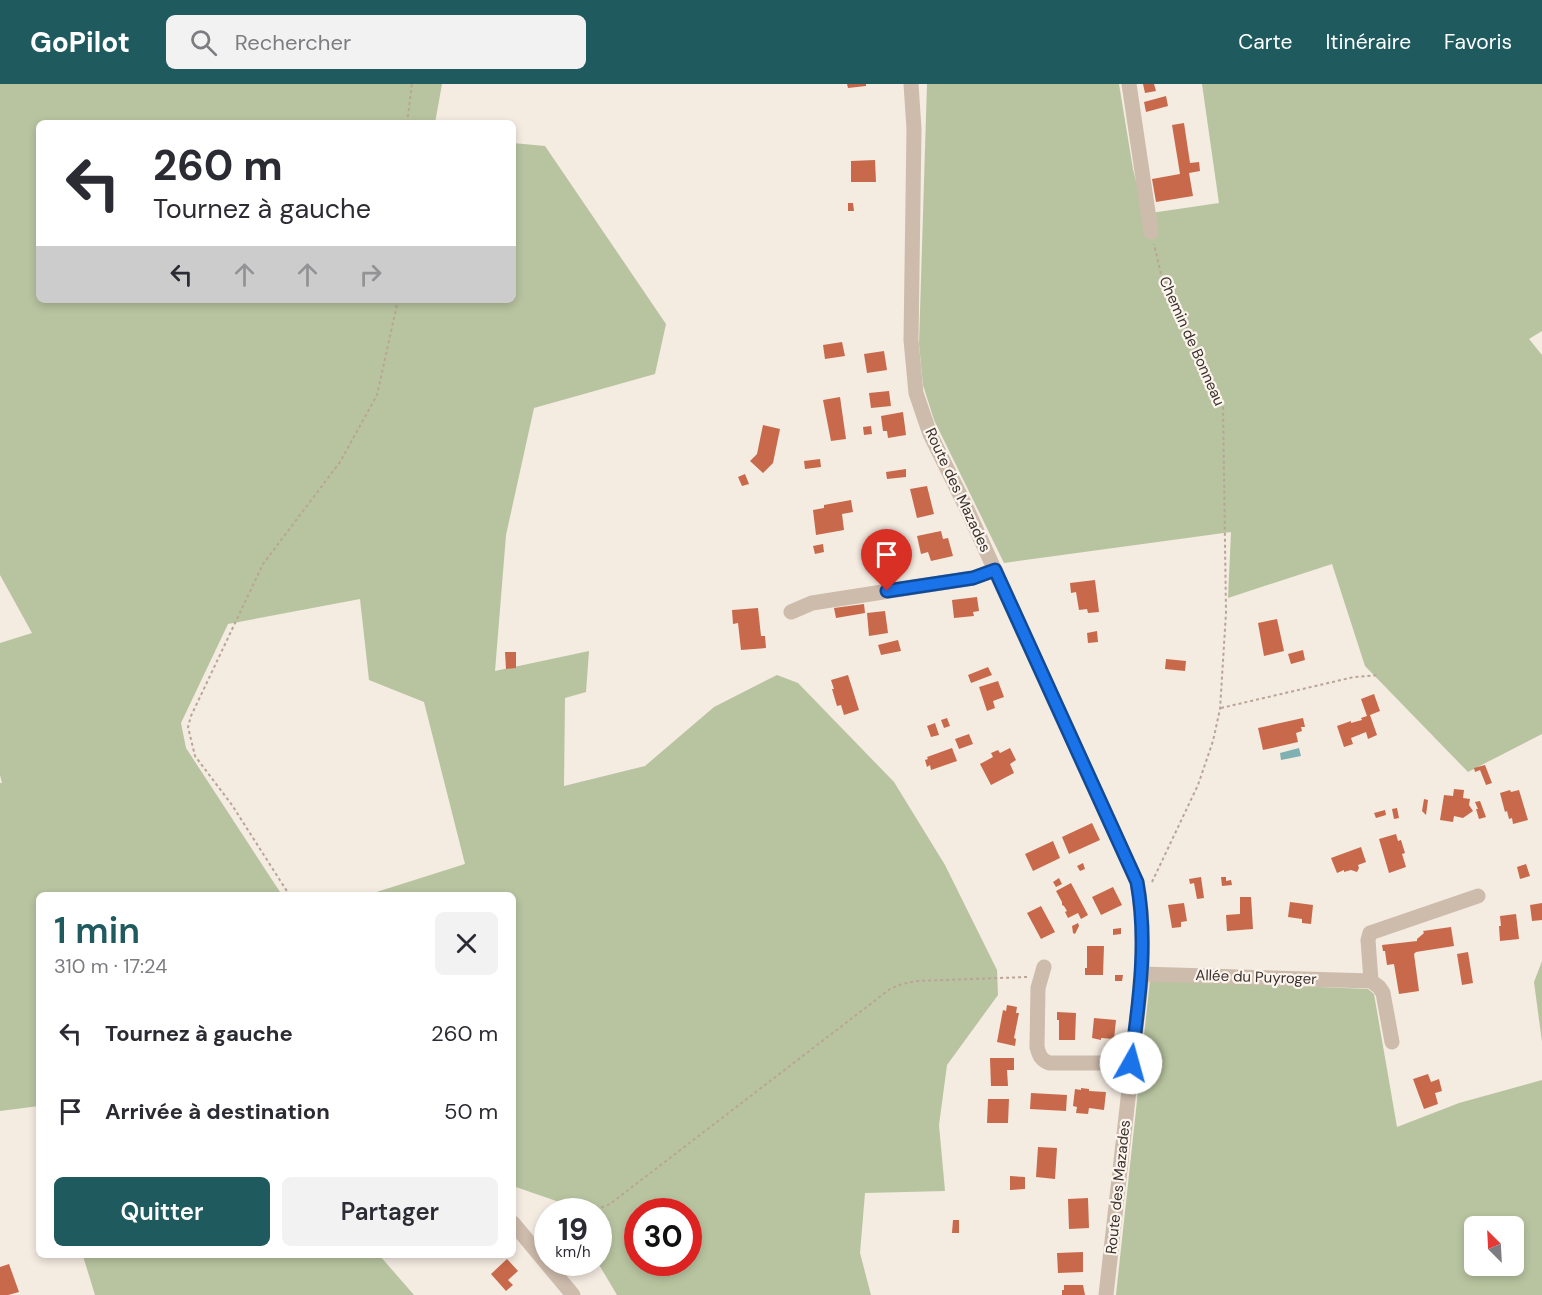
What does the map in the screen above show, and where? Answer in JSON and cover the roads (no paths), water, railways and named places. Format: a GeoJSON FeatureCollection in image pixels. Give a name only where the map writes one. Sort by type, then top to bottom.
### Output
{"type":"FeatureCollection","features":[{"type":"Feature","properties":{"kind":"street","name":"Route des Mazades"},"geometry":{"type":"LineString","coordinates":[[911,84],[914,129],[911,340],[916,393],[930,434],[966,507],[1137,882],[1141,903],[1142,974],[1106,1295]]}},
{"type":"Feature","properties":{"kind":"street"},"geometry":{"type":"LineString","coordinates":[[1130,84],[1151,232]]}},
{"type":"Feature","properties":{"kind":"street"},"geometry":{"type":"LineString","coordinates":[[791,612],[812,603],[973,578],[995,570]]}},
{"type":"Feature","properties":{"kind":"street"},"geometry":{"type":"LineString","coordinates":[[1392,1042],[1383,993],[1371,981],[1368,940],[1370,933],[1478,896]]}},
{"type":"Feature","properties":{"kind":"street"},"geometry":{"type":"LineString","coordinates":[[1042,972],[1038,988],[1037,1047],[1043,1061],[1049,1064],[1131,1063]]}},
{"type":"Feature","properties":{"kind":"street","name":"Allée du Puyroger"},"geometry":{"type":"LineString","coordinates":[[1142,974],[1371,981]]}},
{"type":"Feature","properties":{"kind":"street"},"geometry":{"type":"LineString","coordinates":[[516,1227],[573,1295]]}},
{"type":"Feature","properties":{"kind":"water"},"geometry":{"type":"Polygon","coordinates":[[[1299,748],[1301,756],[1281,760],[1280,753],[1299,748]]]}}]}
